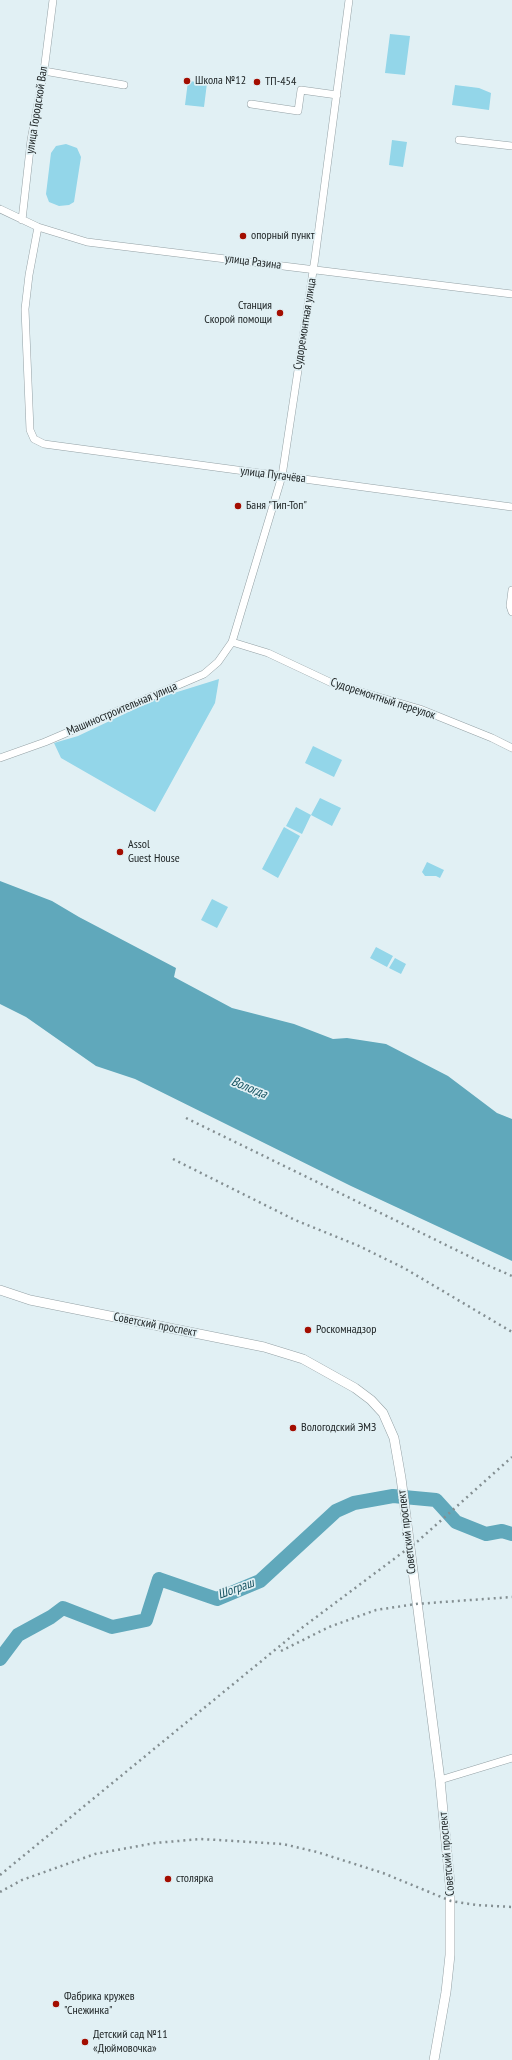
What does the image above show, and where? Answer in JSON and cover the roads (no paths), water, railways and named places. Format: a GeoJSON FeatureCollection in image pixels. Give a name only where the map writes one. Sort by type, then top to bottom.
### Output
{"type":"FeatureCollection","features":[{"type":"Feature","properties":{"kind":"street","name":"улица Городской Вал"},"geometry":{"type":"LineString","coordinates":[[22,220],[31,140],[44,71],[53,0]]}},
{"type":"Feature","properties":{"kind":"street","name":"Судоремонтная улица"},"geometry":{"type":"LineString","coordinates":[[232,642],[282,476],[313,270],[349,0]]}},
{"type":"Feature","properties":{"kind":"street"},"geometry":{"type":"LineString","coordinates":[[44,71],[124,85]]}},
{"type":"Feature","properties":{"kind":"street"},"geometry":{"type":"LineString","coordinates":[[251,104],[298,111],[301,90],[337,95]]}},
{"type":"Feature","properties":{"kind":"street"},"geometry":{"type":"LineString","coordinates":[[460,140],[512,146]]}},
{"type":"Feature","properties":{"kind":"street","name":"улица Разина"},"geometry":{"type":"LineString","coordinates":[[0,209],[38,227],[87,242],[512,294]]}},
{"type":"Feature","properties":{"kind":"street","name":"улица Пугачёва"},"geometry":{"type":"LineString","coordinates":[[38,227],[29,275],[25,310],[30,430],[34,439],[44,444],[512,507]]}},
{"type":"Feature","properties":{"kind":"street"},"geometry":{"type":"LineString","coordinates":[[512,590],[510,606],[512,612]]}},
{"type":"Feature","properties":{"kind":"street","name":"Судоремонтный переулок"},"geometry":{"type":"LineString","coordinates":[[232,642],[268,653],[334,684],[420,709],[492,738],[512,748]]}},
{"type":"Feature","properties":{"kind":"street","name":"Машиностроительная улица"},"geometry":{"type":"LineString","coordinates":[[0,758],[45,742],[204,674],[218,662],[232,642]]}},
{"type":"Feature","properties":{"kind":"street","name":"Советский проспект"},"geometry":{"type":"LineString","coordinates":[[0,1290],[30,1300],[258,1346],[303,1359],[340,1377],[372,1400],[383,1413],[394,1438],[401,1478],[416,1604],[440,1780],[450,1884],[451,1926],[446,1992],[434,2060]]}},
{"type":"Feature","properties":{"kind":"street"},"geometry":{"type":"LineString","coordinates":[[440,1780],[512,1758]]}},
{"type":"Feature","properties":{"kind":"water","name":"Вологда"},"geometry":{"type":"Polygon","coordinates":[[[0,881],[52,901],[79,917],[176,968],[174,977],[232,1008],[294,1024],[333,1039],[347,1038],[386,1044],[448,1076],[497,1113],[512,1119],[512,1261],[351,1186],[135,1079],[96,1066],[26,1017],[0,1004],[0,881]]]}},
{"type":"Feature","properties":{"kind":"waterway","name":"Шограш"},"geometry":{"type":"LineString","coordinates":[[0,1659],[18,1635],[51,1617],[63,1608],[112,1627],[146,1620],[159,1579],[217,1599],[260,1581],[336,1511],[354,1503],[393,1496],[436,1500],[456,1522],[486,1534],[502,1531],[512,1534]]}},
{"type":"Feature","properties":{"kind":"railway"},"geometry":{"type":"LineString","coordinates":[[186,1118],[512,1276]]}},
{"type":"Feature","properties":{"kind":"railway"},"geometry":{"type":"LineString","coordinates":[[173,1159],[295,1220],[359,1246],[404,1268],[512,1332]]}},
{"type":"Feature","properties":{"kind":"railway"},"geometry":{"type":"LineString","coordinates":[[0,1875],[303,1627],[418,1541],[512,1457]]}},
{"type":"Feature","properties":{"kind":"railway"},"geometry":{"type":"LineString","coordinates":[[281,1651],[329,1627],[376,1610],[416,1604],[512,1597]]}},
{"type":"Feature","properties":{"kind":"railway"},"geometry":{"type":"LineString","coordinates":[[0,1892],[22,1880],[95,1854],[155,1843],[201,1839],[283,1844],[317,1852],[383,1873],[451,1901],[476,1905],[512,1907]]}},
{"type":"Feature","properties":{"kind":"place","name":"Школа №12"},"geometry":{"type":"Point","coordinates":[187,81]}},
{"type":"Feature","properties":{"kind":"place","name":"ТП-454"},"geometry":{"type":"Point","coordinates":[257,82]}},
{"type":"Feature","properties":{"kind":"place","name":"опорный пункт"},"geometry":{"type":"Point","coordinates":[243,236]}},
{"type":"Feature","properties":{"kind":"place","name":"Станция Скорой помощи"},"geometry":{"type":"Point","coordinates":[280,313]}},
{"type":"Feature","properties":{"kind":"place","name":"Баня \"Тип-Топ\""},"geometry":{"type":"Point","coordinates":[238,506]}},
{"type":"Feature","properties":{"kind":"place","name":"Assol Guest House"},"geometry":{"type":"Point","coordinates":[120,852]}},
{"type":"Feature","properties":{"kind":"place","name":"Роскомнадзор"},"geometry":{"type":"Point","coordinates":[308,1330]}},
{"type":"Feature","properties":{"kind":"place","name":"Вологодский ЭМЗ"},"geometry":{"type":"Point","coordinates":[293,1428]}},
{"type":"Feature","properties":{"kind":"place","name":"столярка"},"geometry":{"type":"Point","coordinates":[168,1879]}},
{"type":"Feature","properties":{"kind":"place","name":"Фабрика кружев \"Снежинка\""},"geometry":{"type":"Point","coordinates":[56,2004]}},
{"type":"Feature","properties":{"kind":"place","name":"Детский сад №11 «Дюймовочка»"},"geometry":{"type":"Point","coordinates":[85,2042]}}]}
